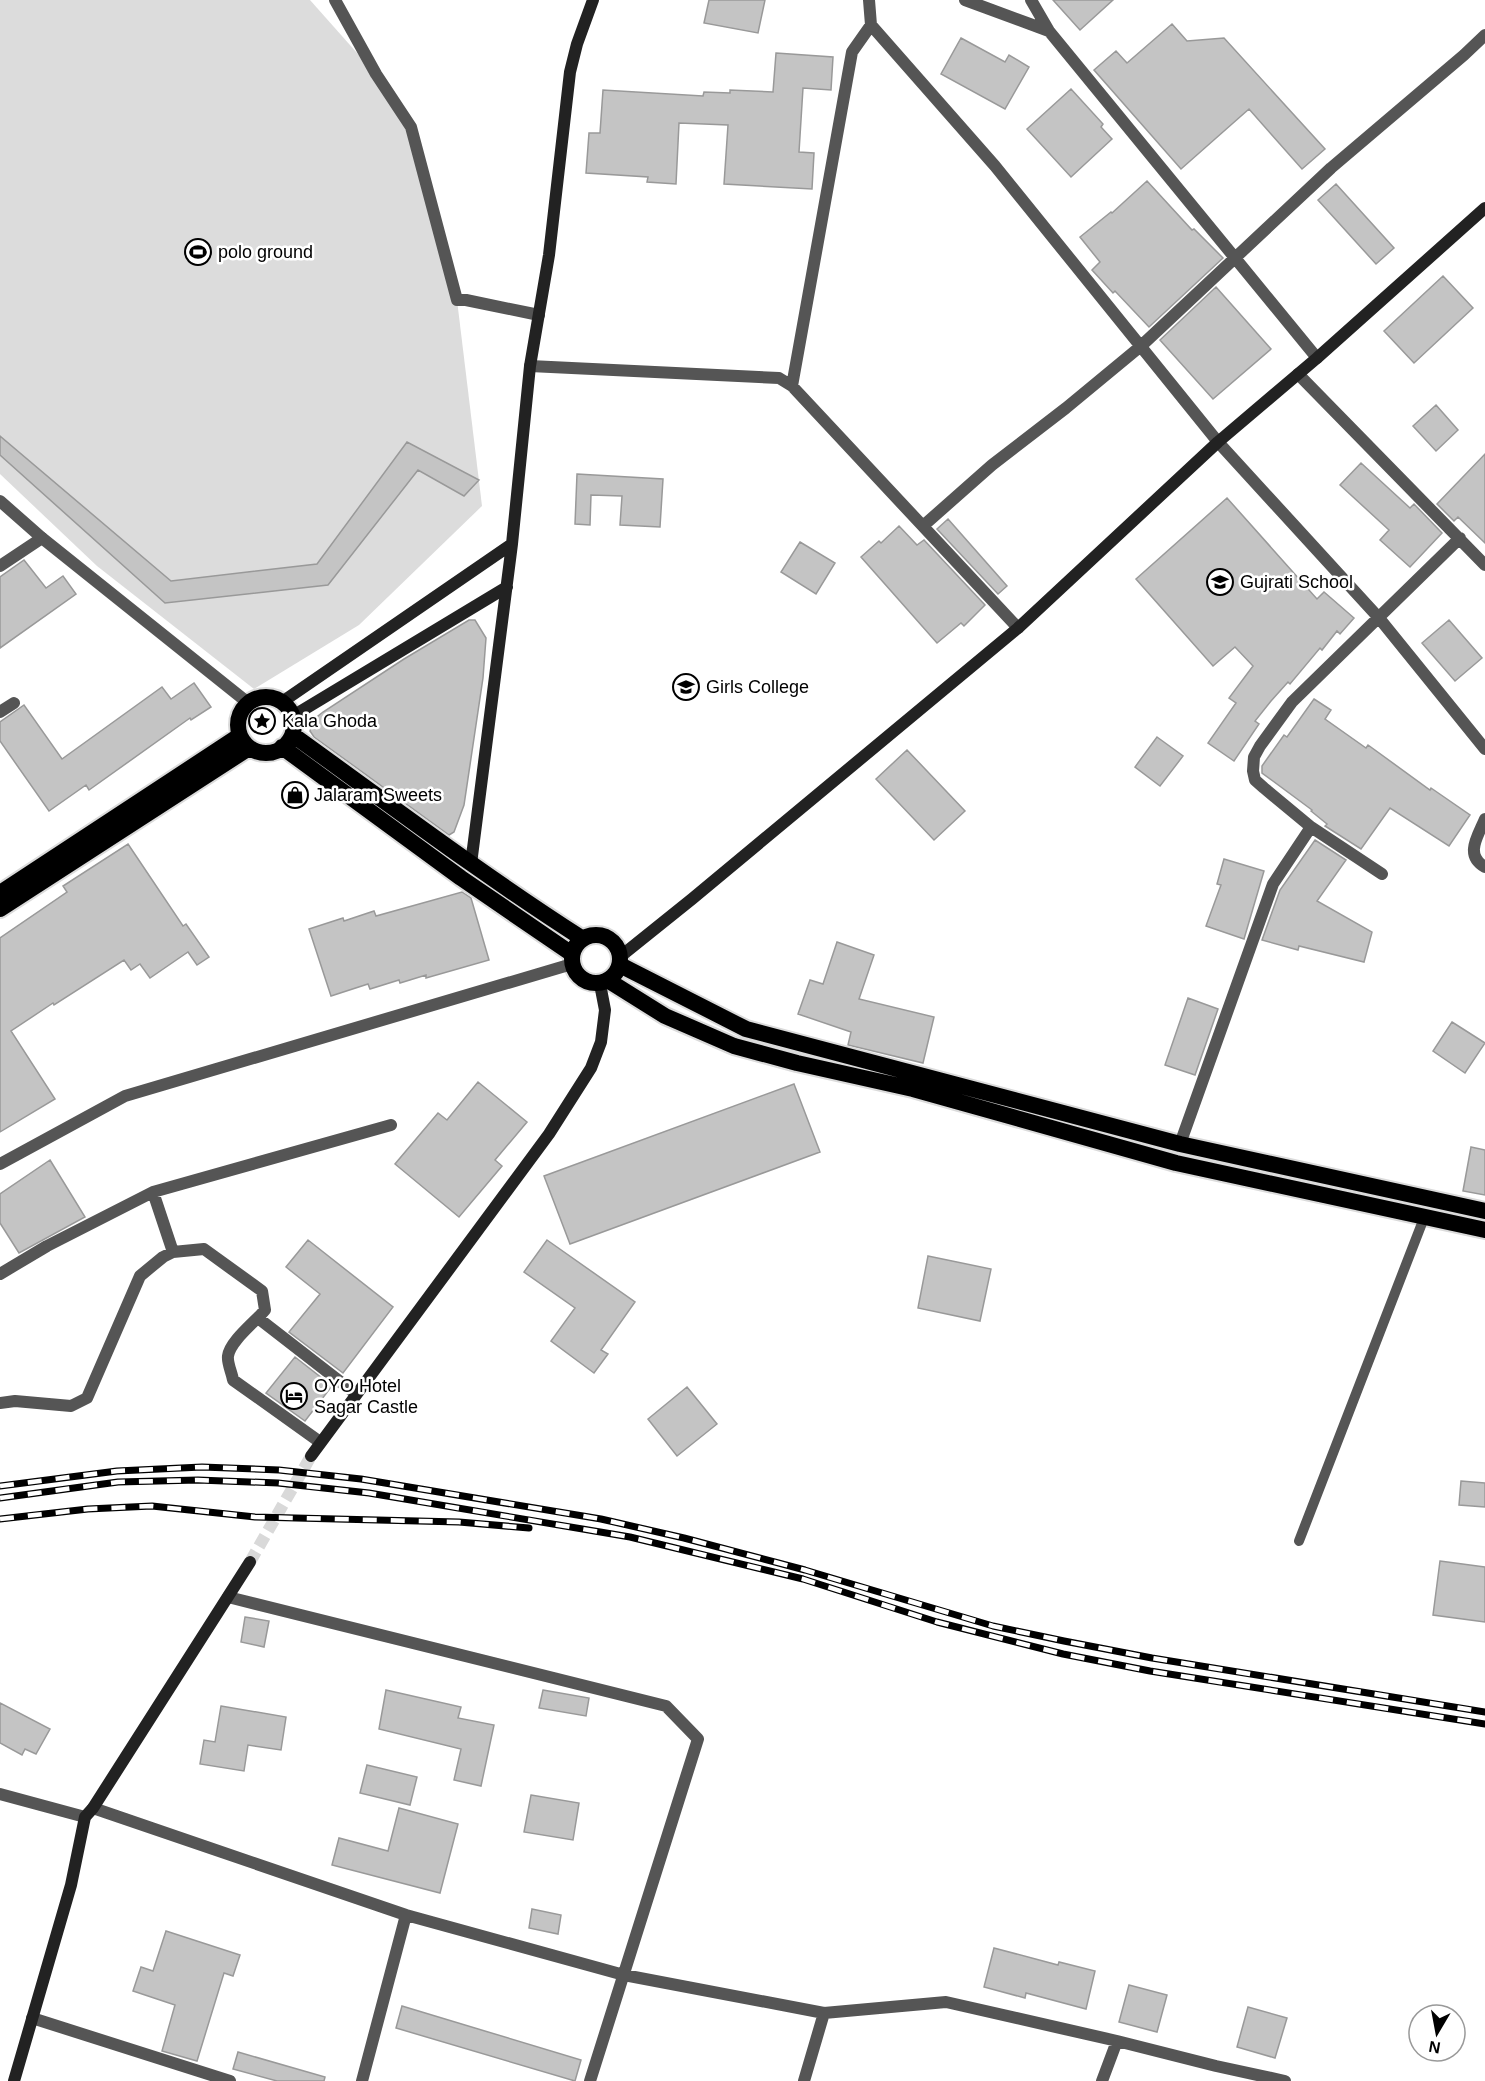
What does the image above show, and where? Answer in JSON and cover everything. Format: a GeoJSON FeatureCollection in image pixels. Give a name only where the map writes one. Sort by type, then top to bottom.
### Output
{"type":"FeatureCollection","features":[{"type":"Feature","properties":{"kind":"highway"},"geometry":{"type":"LineString","coordinates":[[269,696],[282,702],[293,716],[288,741],[277,751],[262,753],[244,742],[237,722],[247,702],[269,696]]}},
{"type":"Feature","properties":{"kind":"highway"},"geometry":{"type":"LineString","coordinates":[[288,741],[583,939]]}},
{"type":"Feature","properties":{"kind":"highway"},"geometry":{"type":"LineString","coordinates":[[288,741],[461,878],[572,959]]}},
{"type":"Feature","properties":{"kind":"highway"},"geometry":{"type":"LineString","coordinates":[[0,893],[244,742]]}},
{"type":"Feature","properties":{"kind":"highway"},"geometry":{"type":"LineString","coordinates":[[0,909],[244,742]]}},
{"type":"Feature","properties":{"kind":"highway"},"geometry":{"type":"LineString","coordinates":[[605,982],[620,961],[617,946],[611,939],[592,935],[576,945],[572,959],[575,973],[582,980],[591,984],[605,982],[665,1016],[734,1046],[797,1063],[913,1089],[1176,1164],[1485,1230]]}},
{"type":"Feature","properties":{"kind":"highway"},"geometry":{"type":"LineString","coordinates":[[620,961],[746,1029],[1180,1144],[1485,1210]]}},
{"type":"Feature","properties":{"kind":"main road"},"geometry":{"type":"LineString","coordinates":[[471,864],[513,544],[530,366],[549,255],[570,72],[577,44],[593,0]]}},
{"type":"Feature","properties":{"kind":"main road"},"geometry":{"type":"LineString","coordinates":[[620,961],[1018,628],[1218,442],[1317,358],[1485,208]]}},
{"type":"Feature","properties":{"kind":"main road"},"geometry":{"type":"LineString","coordinates":[[282,702],[513,544]]}},
{"type":"Feature","properties":{"kind":"main road"},"geometry":{"type":"LineString","coordinates":[[293,716],[507,587]]}},
{"type":"Feature","properties":{"kind":"main road"},"geometry":{"type":"LineString","coordinates":[[311,1456],[549,1134],[591,1068],[601,1042],[605,1010],[605,982]]}},
{"type":"Feature","properties":{"kind":"main road"},"geometry":{"type":"LineString","coordinates":[[14,2081],[71,1884],[89,1813],[250,1562]]}},
{"type":"Feature","properties":{"kind":"street"},"geometry":{"type":"LineString","coordinates":[[335,0],[376,74],[411,127],[457,300],[539,315]]}},
{"type":"Feature","properties":{"kind":"street"},"geometry":{"type":"LineString","coordinates":[[869,0],[871,25],[995,166],[1218,442],[1378,618],[1485,749]]}},
{"type":"Feature","properties":{"kind":"street"},"geometry":{"type":"LineString","coordinates":[[965,0],[1048,31]]}},
{"type":"Feature","properties":{"kind":"street"},"geometry":{"type":"LineString","coordinates":[[1031,0],[1048,31],[1317,358]]}},
{"type":"Feature","properties":{"kind":"street"},"geometry":{"type":"LineString","coordinates":[[792,386],[852,52],[871,25]]}},
{"type":"Feature","properties":{"kind":"street"},"geometry":{"type":"LineString","coordinates":[[923,526],[992,465],[1141,346],[1331,168],[1485,35]]}},
{"type":"Feature","properties":{"kind":"street"},"geometry":{"type":"LineString","coordinates":[[530,366],[779,378],[792,386],[1018,628]]}},
{"type":"Feature","properties":{"kind":"street"},"geometry":{"type":"LineString","coordinates":[[1298,374],[1485,565]]}},
{"type":"Feature","properties":{"kind":"street"},"geometry":{"type":"LineString","coordinates":[[0,501],[42,538],[247,702]]}},
{"type":"Feature","properties":{"kind":"street"},"geometry":{"type":"LineString","coordinates":[[0,566],[42,538]]}},
{"type":"Feature","properties":{"kind":"street"},"geometry":{"type":"LineString","coordinates":[[1382,874],[1311,826],[1256,780],[1253,771],[1254,757],[1292,702],[1460,538]]}},
{"type":"Feature","properties":{"kind":"street"},"geometry":{"type":"LineString","coordinates":[[0,712],[14,703]]}},
{"type":"Feature","properties":{"kind":"street"},"geometry":{"type":"LineString","coordinates":[[1485,819],[1473,849],[1474,856],[1485,867]]}},
{"type":"Feature","properties":{"kind":"street"},"geometry":{"type":"LineString","coordinates":[[1180,1144],[1273,884],[1311,826]]}},
{"type":"Feature","properties":{"kind":"street"},"geometry":{"type":"LineString","coordinates":[[0,1164],[124,1096],[572,959]]}},
{"type":"Feature","properties":{"kind":"street"},"geometry":{"type":"LineString","coordinates":[[0,1274],[47,1246],[153,1191],[391,1125]]}},
{"type":"Feature","properties":{"kind":"street"},"geometry":{"type":"LineString","coordinates":[[153,1191],[173,1252]]}},
{"type":"Feature","properties":{"kind":"street"},"geometry":{"type":"LineString","coordinates":[[0,1403],[15,1401],[71,1406],[87,1398],[140,1276],[163,1257],[173,1252],[204,1250],[262,1292],[265,1310],[239,1337],[228,1356],[233,1380],[320,1442]]}},
{"type":"Feature","properties":{"kind":"street"},"geometry":{"type":"LineString","coordinates":[[258,1318],[356,1394]]}},
{"type":"Feature","properties":{"kind":"street"},"geometry":{"type":"LineString","coordinates":[[228,1597],[666,1706],[698,1739],[590,2081]]}},
{"type":"Feature","properties":{"kind":"street"},"geometry":{"type":"LineString","coordinates":[[0,1794],[89,1813],[406,1915],[624,1975],[824,2013],[946,2002],[1117,2040],[1259,2078],[1285,2081]]}},
{"type":"Feature","properties":{"kind":"street"},"geometry":{"type":"LineString","coordinates":[[362,2081],[406,1915]]}},
{"type":"Feature","properties":{"kind":"street"},"geometry":{"type":"LineString","coordinates":[[804,2081],[824,2013]]}},
{"type":"Feature","properties":{"kind":"street"},"geometry":{"type":"LineString","coordinates":[[32,2018],[230,2081]]}},
{"type":"Feature","properties":{"kind":"street"},"geometry":{"type":"LineString","coordinates":[[1102,2081],[1117,2040]]}},
{"type":"Feature","properties":{"kind":"lane"},"geometry":{"type":"LineString","coordinates":[[1299,1541],[1424,1218]]}},
{"type":"Feature","properties":{"kind":"shaded area","name":"polo ground"},"geometry":{"type":"Polygon","coordinates":[[[0,0],[310,0],[389,89],[411,127],[457,300],[482,506],[359,625],[254,689],[97,566],[0,474],[0,0]]]}},
{"type":"Feature","properties":{"kind":"building"},"geometry":{"type":"Polygon","coordinates":[[[709,0],[765,0],[758,33],[704,23],[709,0]]]}},
{"type":"Feature","properties":{"kind":"building"},"geometry":{"type":"Polygon","coordinates":[[[1053,0],[1113,0],[1080,30],[1053,0]]]}},
{"type":"Feature","properties":{"kind":"building"},"geometry":{"type":"Polygon","coordinates":[[[1172,24],[1187,41],[1224,38],[1325,149],[1302,169],[1249,109],[1181,169],[1094,70],[1116,51],[1127,63],[1172,24]]]}},
{"type":"Feature","properties":{"kind":"building"},"geometry":{"type":"Polygon","coordinates":[[[961,38],[1005,62],[1009,55],[1029,67],[1005,109],[941,74],[961,38]]]}},
{"type":"Feature","properties":{"kind":"building"},"geometry":{"type":"Polygon","coordinates":[[[776,53],[833,57],[831,90],[803,88],[799,152],[814,153],[812,189],[724,184],[728,125],[679,123],[676,184],[647,182],[648,177],[586,173],[589,133],[600,133],[603,90],[703,96],[704,92],[730,93],[730,90],[773,92],[776,53]]]}},
{"type":"Feature","properties":{"kind":"building"},"geometry":{"type":"Polygon","coordinates":[[[1071,89],[1103,124],[1101,127],[1112,139],[1071,177],[1027,129],[1071,89]]]}},
{"type":"Feature","properties":{"kind":"building"},"geometry":{"type":"Polygon","coordinates":[[[1147,181],[1192,230],[1194,229],[1223,258],[1149,327],[1092,270],[1100,262],[1080,237],[1112,213],[1147,181]]]}},
{"type":"Feature","properties":{"kind":"building"},"geometry":{"type":"Polygon","coordinates":[[[1336,184],[1394,248],[1376,264],[1318,200],[1336,184]]]}},
{"type":"Feature","properties":{"kind":"building"},"geometry":{"type":"Polygon","coordinates":[[[1443,276],[1473,308],[1414,363],[1384,331],[1443,276]]]}},
{"type":"Feature","properties":{"kind":"building"},"geometry":{"type":"Polygon","coordinates":[[[1216,287],[1271,349],[1213,399],[1160,340],[1216,287]]]}},
{"type":"Feature","properties":{"kind":"building"},"geometry":{"type":"Polygon","coordinates":[[[1436,405],[1458,430],[1436,451],[1413,426],[1436,405]]]}},
{"type":"Feature","properties":{"kind":"building"},"geometry":{"type":"Polygon","coordinates":[[[0,436],[171,581],[317,564],[407,442],[479,480],[464,496],[418,470],[328,585],[165,603],[0,455],[0,436]]]}},
{"type":"Feature","properties":{"kind":"building"},"geometry":{"type":"Polygon","coordinates":[[[1485,454],[1485,543],[1458,517],[1454,521],[1437,504],[1485,454]]]}},
{"type":"Feature","properties":{"kind":"building"},"geometry":{"type":"Polygon","coordinates":[[[1361,463],[1410,508],[1414,504],[1442,533],[1410,567],[1380,540],[1389,530],[1340,485],[1361,463]]]}},
{"type":"Feature","properties":{"kind":"building"},"geometry":{"type":"Polygon","coordinates":[[[577,474],[663,479],[660,527],[620,525],[622,496],[591,495],[590,525],[575,524],[577,474]]]}},
{"type":"Feature","properties":{"kind":"building","name":"Gujrati School"},"geometry":{"type":"Polygon","coordinates":[[[1227,498],[1317,599],[1324,592],[1354,618],[1340,634],[1337,631],[1322,650],[1320,648],[1290,684],[1288,682],[1271,701],[1255,721],[1259,724],[1234,761],[1208,743],[1236,703],[1229,698],[1253,666],[1235,647],[1213,666],[1136,579],[1227,498]]]}},
{"type":"Feature","properties":{"kind":"building"},"geometry":{"type":"Polygon","coordinates":[[[948,519],[1007,586],[998,594],[937,529],[948,519]]]}},
{"type":"Feature","properties":{"kind":"building"},"geometry":{"type":"Polygon","coordinates":[[[899,526],[917,545],[924,540],[985,605],[964,626],[961,623],[937,643],[861,557],[899,526]]]}},
{"type":"Feature","properties":{"kind":"building"},"geometry":{"type":"Polygon","coordinates":[[[800,542],[835,563],[816,594],[781,572],[800,542]]]}},
{"type":"Feature","properties":{"kind":"building"},"geometry":{"type":"Polygon","coordinates":[[[24,560],[46,588],[63,576],[76,594],[0,648],[0,577],[24,560]]]}},
{"type":"Feature","properties":{"kind":"building"},"geometry":{"type":"Polygon","coordinates":[[[469,620],[475,620],[486,638],[483,678],[464,805],[454,832],[449,835],[314,737],[310,731],[313,720],[323,712],[469,620]]]}},
{"type":"Feature","properties":{"kind":"building"},"geometry":{"type":"Polygon","coordinates":[[[1449,620],[1482,658],[1455,681],[1422,643],[1449,620]]]}},
{"type":"Feature","properties":{"kind":"building"},"geometry":{"type":"Polygon","coordinates":[[[194,683],[211,707],[191,720],[190,718],[89,790],[86,785],[49,811],[0,741],[0,722],[24,705],[62,759],[162,687],[171,699],[194,683]]]}},
{"type":"Feature","properties":{"kind":"building"},"geometry":{"type":"Polygon","coordinates":[[[1314,699],[1331,710],[1325,719],[1366,748],[1368,745],[1430,790],[1431,788],[1470,815],[1449,846],[1390,808],[1361,849],[1325,826],[1327,824],[1312,810],[1262,773],[1262,766],[1284,735],[1287,737],[1314,699]]]}},
{"type":"Feature","properties":{"kind":"building"},"geometry":{"type":"Polygon","coordinates":[[[1157,737],[1183,756],[1160,786],[1135,767],[1157,737]]]}},
{"type":"Feature","properties":{"kind":"building"},"geometry":{"type":"Polygon","coordinates":[[[907,750],[965,811],[934,840],[876,779],[907,750]]]}},
{"type":"Feature","properties":{"kind":"building"},"geometry":{"type":"Polygon","coordinates":[[[1315,840],[1346,860],[1317,901],[1372,932],[1364,962],[1299,946],[1298,950],[1262,940],[1280,890],[1315,840]]]}},
{"type":"Feature","properties":{"kind":"building"},"geometry":{"type":"Polygon","coordinates":[[[128,844],[183,926],[186,924],[209,957],[197,965],[188,952],[150,978],[140,964],[131,970],[124,960],[11,1031],[55,1099],[0,1132],[0,938],[67,892],[63,886],[128,844]]]}},
{"type":"Feature","properties":{"kind":"building"},"geometry":{"type":"Polygon","coordinates":[[[1224,859],[1264,871],[1244,939],[1206,926],[1221,885],[1217,884],[1224,859]]]}},
{"type":"Feature","properties":{"kind":"building"},"geometry":{"type":"Polygon","coordinates":[[[462,892],[471,898],[489,960],[426,978],[426,975],[400,983],[399,980],[370,989],[368,984],[331,996],[309,929],[374,911],[376,916],[462,892]]]}},
{"type":"Feature","properties":{"kind":"building"},"geometry":{"type":"Polygon","coordinates":[[[837,942],[874,955],[859,999],[934,1017],[923,1063],[848,1045],[851,1032],[798,1014],[810,980],[823,984],[837,942]]]}},
{"type":"Feature","properties":{"kind":"building"},"geometry":{"type":"Polygon","coordinates":[[[1188,998],[1218,1009],[1195,1075],[1165,1065],[1188,998]]]}},
{"type":"Feature","properties":{"kind":"building"},"geometry":{"type":"Polygon","coordinates":[[[1452,1022],[1485,1043],[1465,1073],[1433,1051],[1452,1022]]]}},
{"type":"Feature","properties":{"kind":"building"},"geometry":{"type":"Polygon","coordinates":[[[478,1082],[527,1122],[495,1160],[502,1166],[459,1217],[395,1164],[438,1113],[447,1120],[478,1082]]]}},
{"type":"Feature","properties":{"kind":"building"},"geometry":{"type":"Polygon","coordinates":[[[794,1084],[820,1152],[570,1244],[544,1176],[794,1084]]]}},
{"type":"Feature","properties":{"kind":"building"},"geometry":{"type":"Polygon","coordinates":[[[1471,1147],[1485,1150],[1485,1195],[1463,1191],[1471,1147]]]}},
{"type":"Feature","properties":{"kind":"building"},"geometry":{"type":"Polygon","coordinates":[[[50,1160],[85,1217],[19,1253],[0,1223],[0,1194],[50,1160]]]}},
{"type":"Feature","properties":{"kind":"building"},"geometry":{"type":"Polygon","coordinates":[[[308,1240],[393,1307],[343,1373],[289,1332],[320,1294],[286,1267],[308,1240]]]}},
{"type":"Feature","properties":{"kind":"building"},"geometry":{"type":"Polygon","coordinates":[[[547,1240],[635,1302],[601,1350],[608,1354],[594,1373],[551,1341],[575,1308],[524,1272],[547,1240]]]}},
{"type":"Feature","properties":{"kind":"building"},"geometry":{"type":"Polygon","coordinates":[[[928,1256],[991,1269],[980,1321],[918,1308],[928,1256]]]}},
{"type":"Feature","properties":{"kind":"building","name":"OYO Hotel Sagar Castle"},"geometry":{"type":"Polygon","coordinates":[[[295,1357],[332,1386],[305,1421],[266,1393],[295,1357]]]}},
{"type":"Feature","properties":{"kind":"building"},"geometry":{"type":"Polygon","coordinates":[[[687,1387],[717,1424],[677,1456],[648,1419],[687,1387]]]}},
{"type":"Feature","properties":{"kind":"building"},"geometry":{"type":"Polygon","coordinates":[[[1461,1481],[1485,1483],[1485,1507],[1459,1505],[1461,1481]]]}},
{"type":"Feature","properties":{"kind":"building"},"geometry":{"type":"Polygon","coordinates":[[[1440,1561],[1485,1567],[1485,1622],[1433,1615],[1440,1561]]]}},
{"type":"Feature","properties":{"kind":"building"},"geometry":{"type":"Polygon","coordinates":[[[245,1617],[269,1621],[264,1647],[241,1642],[245,1617]]]}},
{"type":"Feature","properties":{"kind":"building"},"geometry":{"type":"Polygon","coordinates":[[[386,1690],[461,1707],[458,1718],[494,1725],[481,1786],[454,1780],[461,1749],[379,1729],[386,1690]]]}},
{"type":"Feature","properties":{"kind":"building"},"geometry":{"type":"Polygon","coordinates":[[[543,1690],[589,1698],[586,1716],[539,1708],[543,1690]]]}},
{"type":"Feature","properties":{"kind":"building"},"geometry":{"type":"Polygon","coordinates":[[[0,1703],[50,1729],[36,1754],[25,1749],[22,1755],[0,1743],[0,1703]]]}},
{"type":"Feature","properties":{"kind":"building"},"geometry":{"type":"Polygon","coordinates":[[[221,1706],[286,1717],[281,1750],[248,1745],[244,1771],[200,1764],[204,1740],[215,1742],[221,1706]]]}},
{"type":"Feature","properties":{"kind":"building"},"geometry":{"type":"Polygon","coordinates":[[[367,1765],[417,1777],[410,1805],[360,1793],[367,1765]]]}},
{"type":"Feature","properties":{"kind":"building"},"geometry":{"type":"Polygon","coordinates":[[[531,1795],[579,1803],[573,1840],[524,1832],[531,1795]]]}},
{"type":"Feature","properties":{"kind":"building"},"geometry":{"type":"Polygon","coordinates":[[[399,1808],[458,1824],[440,1893],[332,1865],[339,1838],[388,1851],[399,1808]]]}},
{"type":"Feature","properties":{"kind":"building"},"geometry":{"type":"Polygon","coordinates":[[[532,1909],[561,1915],[558,1934],[529,1928],[532,1909]]]}},
{"type":"Feature","properties":{"kind":"building"},"geometry":{"type":"Polygon","coordinates":[[[166,1931],[240,1955],[233,1976],[224,1973],[197,2061],[162,2051],[175,2005],[133,1991],[141,1967],[153,1971],[166,1931]]]}},
{"type":"Feature","properties":{"kind":"building"},"geometry":{"type":"Polygon","coordinates":[[[994,1948],[1058,1965],[1059,1962],[1095,1971],[1086,2009],[1026,1993],[1025,1998],[984,1987],[994,1948]]]}},
{"type":"Feature","properties":{"kind":"building"},"geometry":{"type":"Polygon","coordinates":[[[1129,1985],[1167,1995],[1157,2032],[1119,2022],[1129,1985]]]}},
{"type":"Feature","properties":{"kind":"building"},"geometry":{"type":"Polygon","coordinates":[[[402,2006],[581,2060],[575,2081],[396,2028],[402,2006]]]}},
{"type":"Feature","properties":{"kind":"building"},"geometry":{"type":"Polygon","coordinates":[[[1248,2007],[1287,2018],[1275,2058],[1237,2047],[1248,2007]]]}},
{"type":"Feature","properties":{"kind":"building"},"geometry":{"type":"Polygon","coordinates":[[[238,2052],[325,2077],[324,2081],[277,2081],[233,2069],[238,2052]]]}},
{"type":"Feature","properties":{"kind":"tunnel"},"geometry":{"type":"LineString","coordinates":[[250,1562],[311,1456]]}},
{"type":"Feature","properties":{"kind":"railway"},"geometry":{"type":"LineString","coordinates":[[0,1486],[117,1471],[202,1467],[279,1470],[361,1479],[601,1519],[684,1538],[805,1570],[993,1626],[1064,1641],[1152,1658],[1485,1712]]}},
{"type":"Feature","properties":{"kind":"railway"},"geometry":{"type":"LineString","coordinates":[[0,1498],[118,1482],[198,1480],[278,1483],[369,1493],[630,1537],[803,1579],[937,1622],[1063,1654],[1150,1671],[1485,1724]]}},
{"type":"Feature","properties":{"kind":"railway"},"geometry":{"type":"LineString","coordinates":[[0,1519],[88,1509],[152,1506],[255,1517],[459,1522],[529,1528]]}},
{"type":"Feature","properties":{"kind":"place","name":"polo ground"},"geometry":{"type":"Point","coordinates":[198,252]}},
{"type":"Feature","properties":{"kind":"place","name":"Gujrati School"},"geometry":{"type":"Point","coordinates":[1220,582]}},
{"type":"Feature","properties":{"kind":"place","name":"Girls College"},"geometry":{"type":"Point","coordinates":[686,687]}},
{"type":"Feature","properties":{"kind":"place","name":"Kala Ghoda"},"geometry":{"type":"Point","coordinates":[262,721]}},
{"type":"Feature","properties":{"kind":"place","name":"Jalaram Sweets"},"geometry":{"type":"Point","coordinates":[295,795]}},
{"type":"Feature","properties":{"kind":"place","name":"OYO Hotel Sagar Castle"},"geometry":{"type":"Point","coordinates":[294,1396]}}]}
